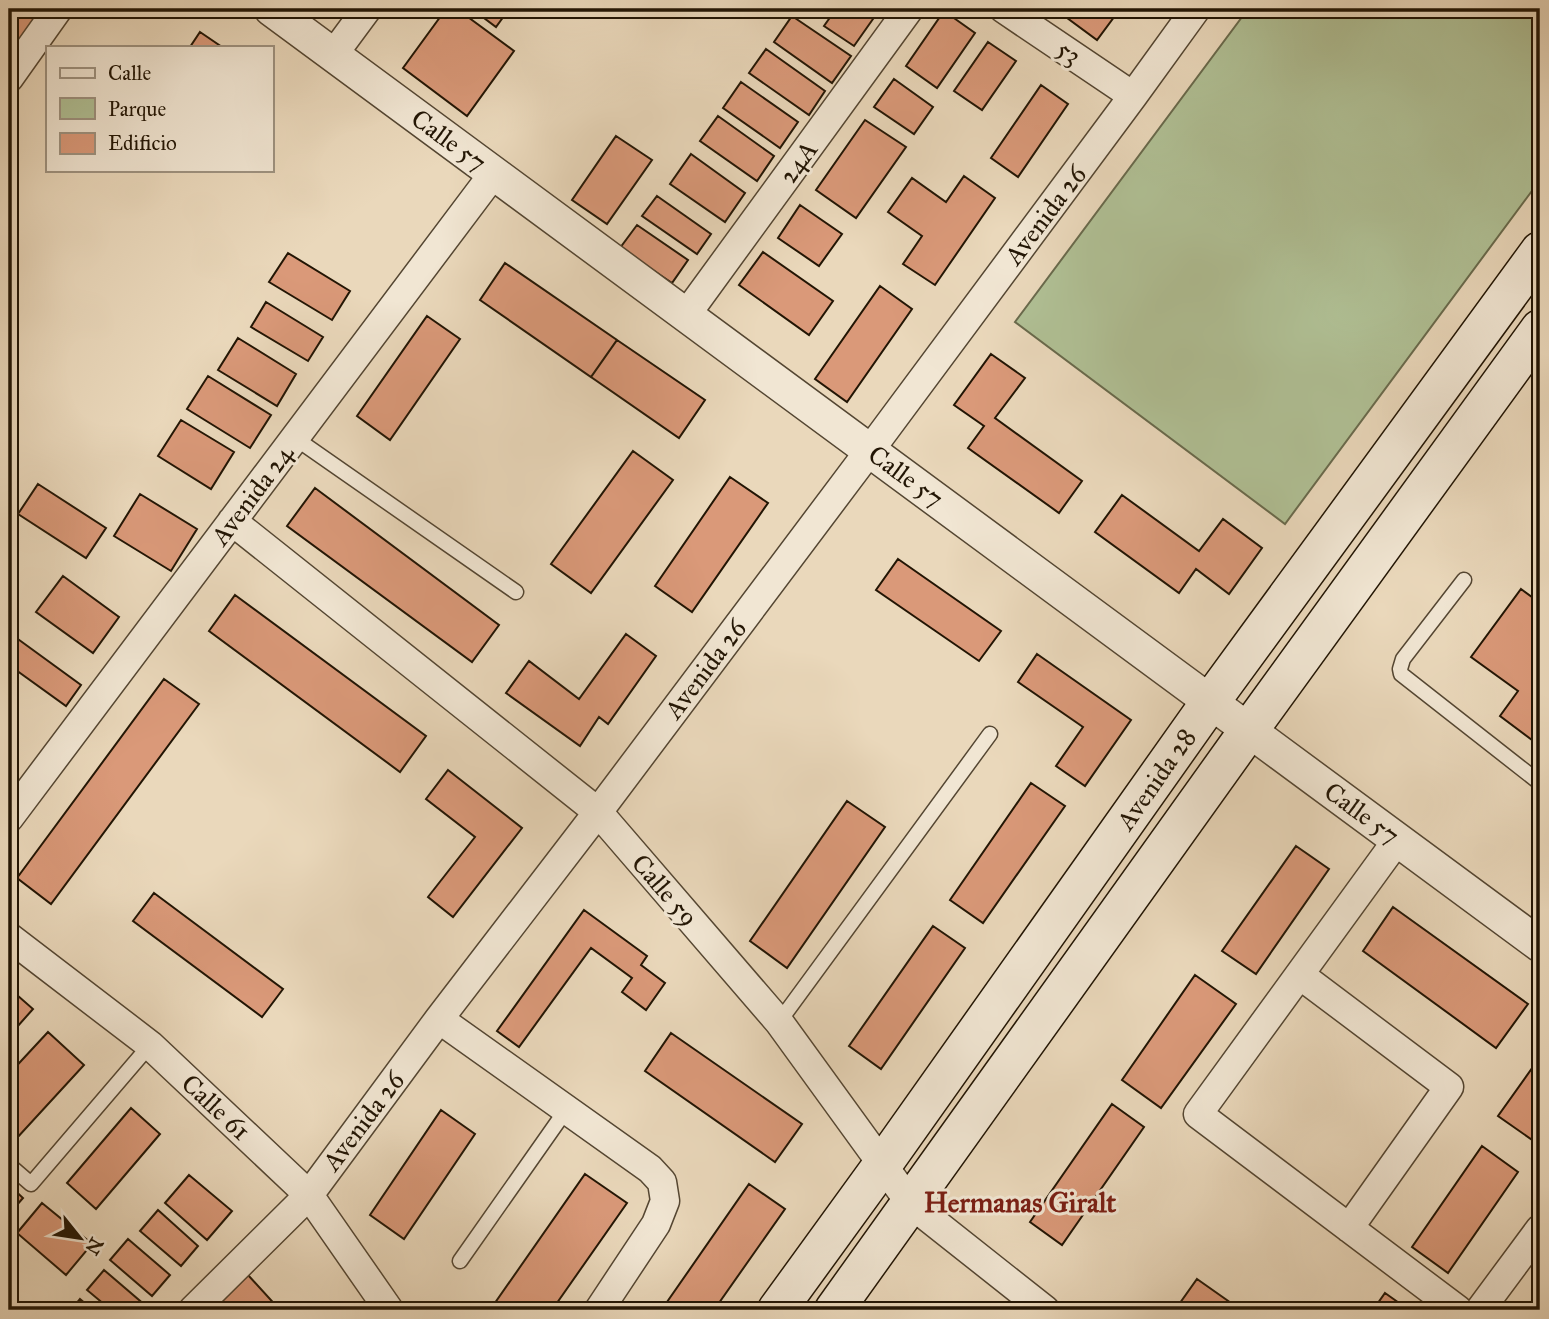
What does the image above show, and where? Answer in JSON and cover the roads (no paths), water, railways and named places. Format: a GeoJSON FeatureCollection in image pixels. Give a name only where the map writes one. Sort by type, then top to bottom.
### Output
{"type":"FeatureCollection","features":[{"type":"Feature","properties":{"kind":"main road","name":"Avenida 28"},"geometry":{"type":"LineString","coordinates":[[777,1310],[1211,701],[1540,251]]}},
{"type":"Feature","properties":{"kind":"main road","name":"Avenida 28"},"geometry":{"type":"LineString","coordinates":[[834,1310],[1540,329]]}},
{"type":"Feature","properties":{"kind":"street"},"geometry":{"type":"LineString","coordinates":[[11,71],[58,9]]}},
{"type":"Feature","properties":{"kind":"street","name":"Calle 57"},"geometry":{"type":"LineString","coordinates":[[271,9],[1540,945]]}},
{"type":"Feature","properties":{"kind":"street"},"geometry":{"type":"LineString","coordinates":[[333,55],[367,9]]}},
{"type":"Feature","properties":{"kind":"street","name":"24A"},"geometry":{"type":"LineString","coordinates":[[687,314],[909,9]]}},
{"type":"Feature","properties":{"kind":"street","name":"53"},"geometry":{"type":"LineString","coordinates":[[1004,9],[1133,96]]}},
{"type":"Feature","properties":{"kind":"street","name":"Avenida 26"},"geometry":{"type":"LineString","coordinates":[[192,1310],[309,1195],[870,450],[1195,9]]}},
{"type":"Feature","properties":{"kind":"street","name":"Avenida 24"},"geometry":{"type":"LineString","coordinates":[[9,818],[495,173]]}},
{"type":"Feature","properties":{"kind":"street","name":"Calle 59"},"geometry":{"type":"LineString","coordinates":[[232,521],[598,812],[779,1022],[911,1204],[1043,1310]]}},
{"type":"Feature","properties":{"kind":"street"},"geometry":{"type":"LineString","coordinates":[[1398,839],[1198,1114],[1458,1310]]}},
{"type":"Feature","properties":{"kind":"street","name":"Calle 61"},"geometry":{"type":"LineString","coordinates":[[9,937],[149,1045],[309,1195],[389,1310]]}},
{"type":"Feature","properties":{"kind":"street"},"geometry":{"type":"LineString","coordinates":[[1300,975],[1449,1087],[1349,1228]]}},
{"type":"Feature","properties":{"kind":"street"},"geometry":{"type":"LineString","coordinates":[[439,1019],[650,1169],[662,1182],[665,1201],[656,1224],[599,1310]]}},
{"type":"Feature","properties":{"kind":"street"},"geometry":{"type":"LineString","coordinates":[[1480,1310],[1540,1229]]}},
{"type":"Feature","properties":{"kind":"lane"},"geometry":{"type":"LineString","coordinates":[[295,438],[516,593]]}},
{"type":"Feature","properties":{"kind":"lane"},"geometry":{"type":"LineString","coordinates":[[1464,580],[1403,659],[1401,674],[1540,783]]}},
{"type":"Feature","properties":{"kind":"lane"},"geometry":{"type":"LineString","coordinates":[[779,1022],[990,734]]}},
{"type":"Feature","properties":{"kind":"lane"},"geometry":{"type":"LineString","coordinates":[[9,1165],[31,1184],[149,1045]]}},
{"type":"Feature","properties":{"kind":"lane"},"geometry":{"type":"LineString","coordinates":[[460,1261],[566,1110]]}},
{"type":"Feature","properties":{"kind":"district","name":"Hermanas Giralt"},"geometry":{"type":"Point","coordinates":[1020,1202]}}]}
